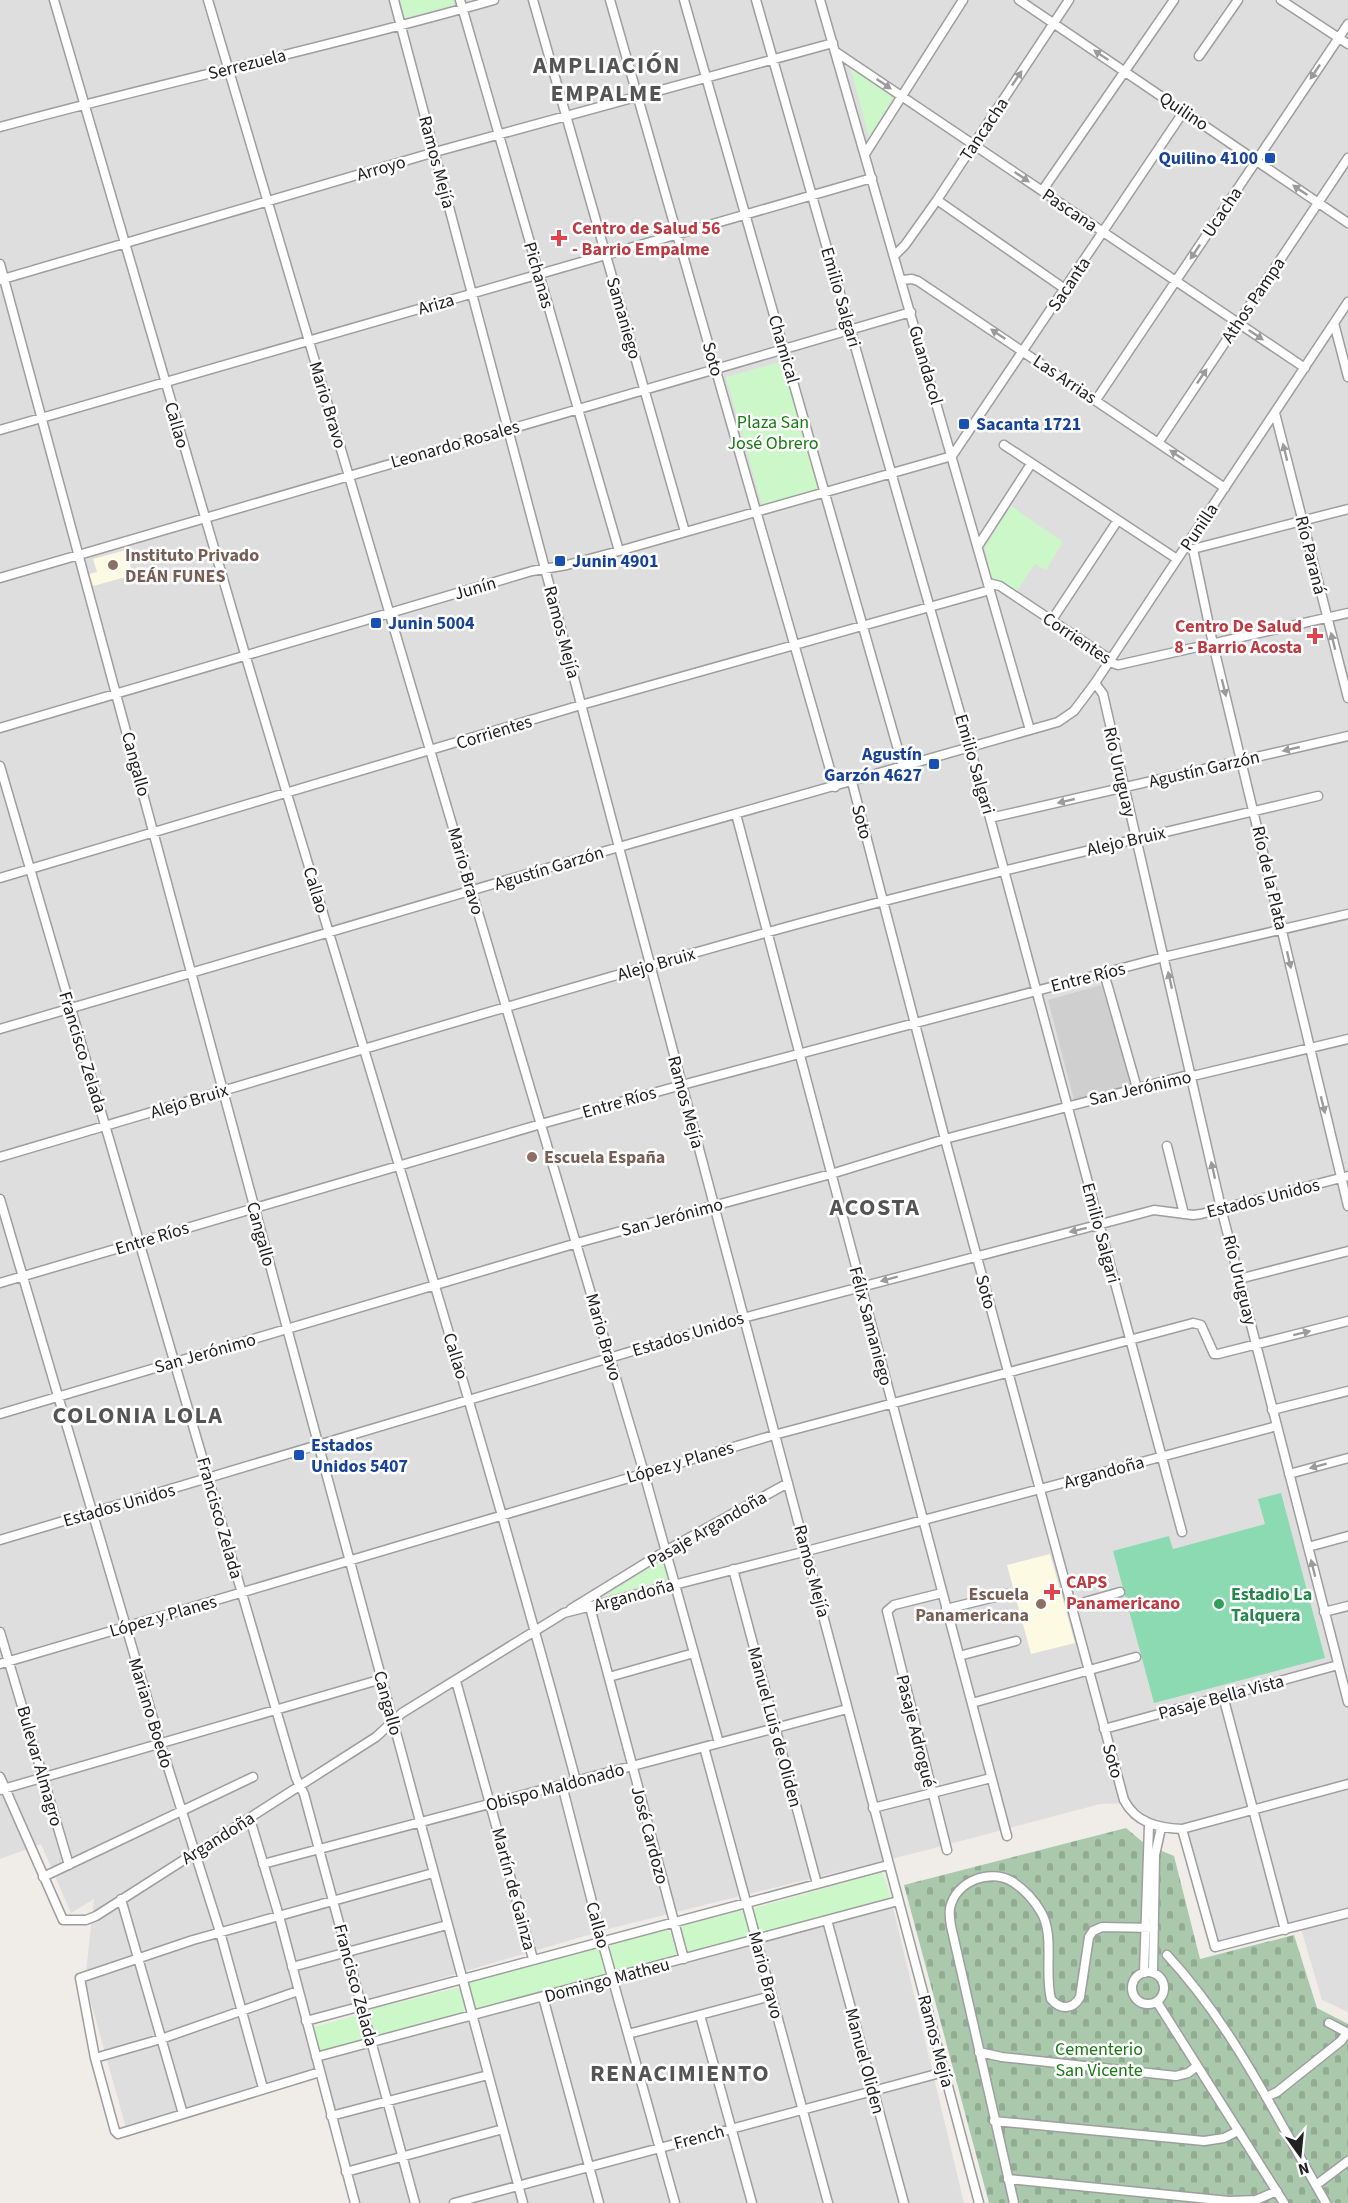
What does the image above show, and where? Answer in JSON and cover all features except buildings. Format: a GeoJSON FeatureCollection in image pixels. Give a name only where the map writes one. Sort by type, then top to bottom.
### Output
{"type":"FeatureCollection","features":[{"type":"Feature","properties":{"kind":"street","name":"Callao"},"geometry":{"type":"LineString","coordinates":[[54,0],[204,518],[469,1401],[536,1632],[576,1781]]}},
{"type":"Feature","properties":{"kind":"street","name":"Mario Bravo"},"geometry":{"type":"LineString","coordinates":[[208,0],[577,1243],[667,1550],[719,1743]]}},
{"type":"Feature","properties":{"kind":"street","name":"Ramos Mejía"},"geometry":{"type":"LineString","coordinates":[[394,0],[979,2203]]}},
{"type":"Feature","properties":{"kind":"street","name":"Serrezuela"},"geometry":{"type":"LineString","coordinates":[[0,127],[401,26],[461,5],[494,0]]}},
{"type":"Feature","properties":{"kind":"street","name":"Samaniego"},"geometry":{"type":"LineString","coordinates":[[533,0],[685,532]]}},
{"type":"Feature","properties":{"kind":"street","name":"Soto"},"geometry":{"type":"LineString","coordinates":[[610,0],[835,787]]}},
{"type":"Feature","properties":{"kind":"street","name":"Chamical"},"geometry":{"type":"LineString","coordinates":[[684,0],[903,767]]}},
{"type":"Feature","properties":{"kind":"street","name":"Emilio Salgari"},"geometry":{"type":"LineString","coordinates":[[756,0],[990,818],[1182,1532]]}},
{"type":"Feature","properties":{"kind":"street","name":"Guandacol"},"geometry":{"type":"LineString","coordinates":[[820,0],[1030,730]]}},
{"type":"Feature","properties":{"kind":"street"},"geometry":{"type":"LineString","coordinates":[[865,154],[963,0]]}},
{"type":"Feature","properties":{"kind":"street","name":"Quilino"},"geometry":{"type":"LineString","coordinates":[[1019,0],[1348,223]]}},
{"type":"Feature","properties":{"kind":"street","name":"Tancacha"},"geometry":{"type":"LineString","coordinates":[[895,255],[936,200],[1069,0]]}},
{"type":"Feature","properties":{"kind":"street"},"geometry":{"type":"LineString","coordinates":[[1042,191],[1174,0]]}},
{"type":"Feature","properties":{"kind":"street"},"geometry":{"type":"LineString","coordinates":[[1199,56],[1238,0]]}},
{"type":"Feature","properties":{"kind":"street"},"geometry":{"type":"LineString","coordinates":[[1281,0],[1348,44]]}},
{"type":"Feature","properties":{"kind":"street","name":"Pichanas"},"geometry":{"type":"LineString","coordinates":[[461,5],[618,551]]}},
{"type":"Feature","properties":{"kind":"street","name":"Ucacha"},"geometry":{"type":"LineString","coordinates":[[1096,400],[1348,24]]}},
{"type":"Feature","properties":{"kind":"street","name":"Arroyo"},"geometry":{"type":"LineString","coordinates":[[2,279],[435,152],[773,60],[834,47]]}},
{"type":"Feature","properties":{"kind":"street","name":"Pascana"},"geometry":{"type":"LineString","coordinates":[[834,47],[902,96],[1305,368]]}},
{"type":"Feature","properties":{"kind":"street","name":"Sacanta"},"geometry":{"type":"LineString","coordinates":[[952,456],[1184,111]]}},
{"type":"Feature","properties":{"kind":"street","name":"Athos Pampa"},"geometry":{"type":"LineString","coordinates":[[1158,443],[1348,158]]}},
{"type":"Feature","properties":{"kind":"street","name":"Ariza"},"geometry":{"type":"LineString","coordinates":[[0,430],[872,178]]}},
{"type":"Feature","properties":{"kind":"street"},"geometry":{"type":"LineString","coordinates":[[936,200],[1065,289]]}},
{"type":"Feature","properties":{"kind":"street","name":"Cangallo"},"geometry":{"type":"LineString","coordinates":[[0,264],[2,279],[118,694],[222,1091],[421,1822],[461,1979],[524,2203]]}},
{"type":"Feature","properties":{"kind":"street","name":"Las Arrias"},"geometry":{"type":"LineString","coordinates":[[902,280],[918,281],[1225,488]]}},
{"type":"Feature","properties":{"kind":"street","name":"Punilla"},"geometry":{"type":"LineString","coordinates":[[1030,730],[1058,722],[1066,717],[1074,711],[1095,683],[1177,560],[1190,548],[1225,488],[1348,302]]}},
{"type":"Feature","properties":{"kind":"street","name":"Leonardo Rosales"},"geometry":{"type":"LineString","coordinates":[[0,578],[911,312]]}},
{"type":"Feature","properties":{"kind":"street"},"geometry":{"type":"LineString","coordinates":[[1334,323],[1348,377]]}},
{"type":"Feature","properties":{"kind":"street","name":"Río Paraná"},"geometry":{"type":"LineString","coordinates":[[1275,413],[1348,698]]}},
{"type":"Feature","properties":{"kind":"street"},"geometry":{"type":"LineString","coordinates":[[1004,445],[1177,560]]}},
{"type":"Feature","properties":{"kind":"street","name":"Junín"},"geometry":{"type":"LineString","coordinates":[[0,728],[532,571],[545,570],[618,551],[952,456]]}},
{"type":"Feature","properties":{"kind":"street"},"geometry":{"type":"LineString","coordinates":[[978,546],[1031,464]]}},
{"type":"Feature","properties":{"kind":"street"},"geometry":{"type":"LineString","coordinates":[[1190,548],[1348,509]]}},
{"type":"Feature","properties":{"kind":"street"},"geometry":{"type":"LineString","coordinates":[[1052,620],[1118,520]]}},
{"type":"Feature","properties":{"kind":"street","name":"Río de la Plata"},"geometry":{"type":"LineString","coordinates":[[1190,548],[1310,1048],[1345,1177],[1348,1206]]}},
{"type":"Feature","properties":{"kind":"street","name":"Corrientes"},"geometry":{"type":"LineString","coordinates":[[0,878],[582,705],[929,607],[989,587],[1000,586],[1118,665],[1348,613]]}},
{"type":"Feature","properties":{"kind":"street","name":"Río Uruguay"},"geometry":{"type":"LineString","coordinates":[[1095,683],[1103,694],[1221,1208],[1324,1612],[1338,1665],[1345,1678],[1348,1702]]}},
{"type":"Feature","properties":{"kind":"street","name":"Agustín Garzón"},"geometry":{"type":"LineString","coordinates":[[0,1029],[619,847],[1030,730]]}},
{"type":"Feature","properties":{"kind":"street","name":"Agustín Garzón"},"geometry":{"type":"LineString","coordinates":[[990,818],[1348,736]]}},
{"type":"Feature","properties":{"kind":"street","name":"Francisco Zelada"},"geometry":{"type":"LineString","coordinates":[[0,766],[296,1778],[301,1787],[320,1849],[415,2203]]}},
{"type":"Feature","properties":{"kind":"street","name":"Soto"},"geometry":{"type":"LineString","coordinates":[[852,782],[914,1023],[1124,1800],[1131,1810],[1149,1825]]}},
{"type":"Feature","properties":{"kind":"street","name":"Alejo Bruix"},"geometry":{"type":"LineString","coordinates":[[0,1157],[506,1006],[767,932],[1004,870],[1318,796]]}},
{"type":"Feature","properties":{"kind":"street","name":"Félix Samaniego"},"geometry":{"type":"LineString","coordinates":[[736,814],[1007,1836]]}},
{"type":"Feature","properties":{"kind":"street","name":"Entre Ríos"},"geometry":{"type":"LineString","coordinates":[[0,1283],[682,1084],[1164,957],[1348,914]]}},
{"type":"Feature","properties":{"kind":"street"},"geometry":{"type":"LineString","coordinates":[[1104,973],[1137,1088]]}},
{"type":"Feature","properties":{"kind":"street","name":"San Jerónimo"},"geometry":{"type":"LineString","coordinates":[[0,1414],[434,1284],[831,1174],[945,1139],[1137,1088],[1348,1039]]}},
{"type":"Feature","properties":{"kind":"street"},"geometry":{"type":"LineString","coordinates":[[1167,1146],[1184,1214]]}},
{"type":"Feature","properties":{"kind":"street","name":"Estados Unidos"},"geometry":{"type":"LineString","coordinates":[[0,1540],[743,1317],[1154,1210],[1162,1209],[1193,1215],[1345,1177]]}},
{"type":"Feature","properties":{"kind":"street","name":"Mariano Boedo"},"geometry":{"type":"LineString","coordinates":[[0,1199],[160,1742],[220,1932],[263,2088]]}},
{"type":"Feature","properties":{"kind":"street"},"geometry":{"type":"LineString","coordinates":[[1239,1279],[1348,1251]]}},
{"type":"Feature","properties":{"kind":"street","name":"López y Planes"},"geometry":{"type":"LineString","coordinates":[[4,1662],[774,1435],[1193,1323],[1201,1325],[1214,1354],[1348,1321]]}},
{"type":"Feature","properties":{"kind":"street"},"geometry":{"type":"LineString","coordinates":[[1272,1410],[1348,1391]]}},
{"type":"Feature","properties":{"kind":"street","name":"Argandoña"},"geometry":{"type":"LineString","coordinates":[[43,1877],[63,1920],[86,1920],[96,1916],[194,1852],[301,1787],[376,1737],[402,1713],[564,1613],[922,1521],[1276,1426]]}},
{"type":"Feature","properties":{"kind":"street"},"geometry":{"type":"LineString","coordinates":[[1289,1474],[1348,1458]]}},
{"type":"Feature","properties":{"kind":"street","name":"Pasaje Argandoña"},"geometry":{"type":"LineString","coordinates":[[564,1613],[667,1550],[788,1483]]}},
{"type":"Feature","properties":{"kind":"street"},"geometry":{"type":"LineString","coordinates":[[1308,1547],[1348,1536]]}},
{"type":"Feature","properties":{"kind":"street","name":"Manuel Luis de Oliden"},"geometry":{"type":"LineString","coordinates":[[733,1569],[817,1884]]}},
{"type":"Feature","properties":{"kind":"street"},"geometry":{"type":"LineString","coordinates":[[1071,1606],[1120,1592]]}},
{"type":"Feature","properties":{"kind":"street","name":"Pasaje Adrogué"},"geometry":{"type":"LineString","coordinates":[[942,1593],[894,1605],[887,1611],[947,1850]]}},
{"type":"Feature","properties":{"kind":"street"},"geometry":{"type":"LineString","coordinates":[[946,1609],[1007,1594]]}},
{"type":"Feature","properties":{"kind":"street"},"geometry":{"type":"LineString","coordinates":[[1324,1612],[1348,1606]]}},
{"type":"Feature","properties":{"kind":"street","name":"José Cardozo"},"geometry":{"type":"LineString","coordinates":[[590,1607],[684,1959]]}},
{"type":"Feature","properties":{"kind":"street","name":"Bulevar Almagro"},"geometry":{"type":"LineString","coordinates":[[0,1632],[4,1662],[43,1777],[69,1865]]}},
{"type":"Feature","properties":{"kind":"street"},"geometry":{"type":"LineString","coordinates":[[960,1656],[1016,1641]]}},
{"type":"Feature","properties":{"kind":"street"},"geometry":{"type":"LineString","coordinates":[[609,1677],[694,1653]]}},
{"type":"Feature","properties":{"kind":"street"},"geometry":{"type":"LineString","coordinates":[[972,1703],[1136,1658]]}},
{"type":"Feature","properties":{"kind":"street","name":"Pasaje Bella Vista"},"geometry":{"type":"LineString","coordinates":[[1104,1729],[1338,1665]]}},
{"type":"Feature","properties":{"kind":"street"},"geometry":{"type":"LineString","coordinates":[[2,1789],[382,1679]]}},
{"type":"Feature","properties":{"kind":"street","name":"Martín de Gainza"},"geometry":{"type":"LineString","coordinates":[[456,1681],[533,1959]]}},
{"type":"Feature","properties":{"kind":"street"},"geometry":{"type":"LineString","coordinates":[[1222,1696],[1285,1930]]}},
{"type":"Feature","properties":{"kind":"street","name":"Obispo Maldonado"},"geometry":{"type":"LineString","coordinates":[[264,1864],[847,1709]]}},
{"type":"Feature","properties":{"kind":"street","name":"Mario Bravo"},"geometry":{"type":"LineString","coordinates":[[704,1747],[828,2203]]}},
{"type":"Feature","properties":{"kind":"street"},"geometry":{"type":"LineString","coordinates":[[0,1777],[2,1789],[43,1877],[253,1777]]}},
{"type":"Feature","properties":{"kind":"street"},"geometry":{"type":"LineString","coordinates":[[873,1808],[992,1778]]}},
{"type":"Feature","properties":{"kind":"street"},"geometry":{"type":"LineString","coordinates":[[1149,1973],[1149,1825],[1182,1829],[1348,1784]]}},
{"type":"Feature","properties":{"kind":"street","name":"Callao"},"geometry":{"type":"LineString","coordinates":[[562,1785],[612,1978],[675,2203]]}},
{"type":"Feature","properties":{"kind":"street"},"geometry":{"type":"LineString","coordinates":[[250,1819],[279,1916],[355,2203]]}},
{"type":"Feature","properties":{"kind":"street"},"geometry":{"type":"LineString","coordinates":[[1149,1928],[1155,1855],[1161,1828]]}},
{"type":"Feature","properties":{"kind":"street"},"geometry":{"type":"LineString","coordinates":[[1182,1829],[1215,1947],[1348,1913]]}},
{"type":"Feature","properties":{"kind":"street"},"geometry":{"type":"LineString","coordinates":[[306,2021],[888,1864]]}},
{"type":"Feature","properties":{"kind":"street"},"geometry":{"type":"LineString","coordinates":[[320,2072],[118,2134],[115,2131],[95,2058],[80,1978],[220,1932],[433,1873]]}},
{"type":"Feature","properties":{"kind":"street"},"geometry":{"type":"LineString","coordinates":[[1014,2203],[994,2121],[950,1913],[952,1900],[964,1885],[983,1878],[999,1877],[1014,1883],[1029,1896],[1045,1921],[1051,1999],[1055,2004],[1065,2008],[1074,2005],[1080,1997],[1089,1937],[1093,1931],[1102,1927],[1149,1928]]}},
{"type":"Feature","properties":{"kind":"street"},"geometry":{"type":"LineString","coordinates":[[121,1899],[183,2114]]}},
{"type":"Feature","properties":{"kind":"street","name":"Domingo Matheu"},"geometry":{"type":"LineString","coordinates":[[316,2057],[898,1901]]}},
{"type":"Feature","properties":{"kind":"street","name":"Manuel Oliden"},"geometry":{"type":"LineString","coordinates":[[827,1920],[904,2203]]}},
{"type":"Feature","properties":{"kind":"street"},"geometry":{"type":"LineString","coordinates":[[292,1967],[447,1924]]}},
{"type":"Feature","properties":{"kind":"street"},"geometry":{"type":"LineString","coordinates":[[1167,1955],[1197,1989],[1266,2097],[1326,2203]]}},
{"type":"Feature","properties":{"kind":"street"},"geometry":{"type":"LineString","coordinates":[[1149,1973],[1161,1980],[1163,1994],[1157,2002],[1140,2003],[1133,1995],[1132,1984],[1139,1975],[1149,1973]]}},
{"type":"Feature","properties":{"kind":"street"},"geometry":{"type":"LineString","coordinates":[[95,2058],[161,2039],[298,1992]]}},
{"type":"Feature","properties":{"kind":"street"},"geometry":{"type":"LineString","coordinates":[[628,2034],[771,1996]]}},
{"type":"Feature","properties":{"kind":"street"},"geometry":{"type":"LineString","coordinates":[[543,1997],[599,2203]]}},
{"type":"Feature","properties":{"kind":"street"},"geometry":{"type":"LineString","coordinates":[[1157,2002],[1284,2203]]}},
{"type":"Feature","properties":{"kind":"street"},"geometry":{"type":"LineString","coordinates":[[700,2015],[752,2203]]}},
{"type":"Feature","properties":{"kind":"street"},"geometry":{"type":"LineString","coordinates":[[1266,2097],[1277,2092],[1341,2041],[1347,2033],[1329,2024]]}},
{"type":"Feature","properties":{"kind":"street"},"geometry":{"type":"LineString","coordinates":[[979,2052],[1002,2057],[1176,2076],[1188,2073],[1197,2066]]}},
{"type":"Feature","properties":{"kind":"street","name":"French"},"geometry":{"type":"LineString","coordinates":[[454,2203],[944,2072]]}},
{"type":"Feature","properties":{"kind":"street"},"geometry":{"type":"LineString","coordinates":[[331,2116],[488,2076]]}},
{"type":"Feature","properties":{"kind":"street"},"geometry":{"type":"LineString","coordinates":[[994,2121],[1204,2141],[1224,2138],[1238,2131]]}},
{"type":"Feature","properties":{"kind":"street"},"geometry":{"type":"LineString","coordinates":[[346,2172],[503,2129]]}},
{"type":"Feature","properties":{"kind":"street"},"geometry":{"type":"LineString","coordinates":[[1316,2186],[1348,2161]]}},
{"type":"Feature","properties":{"kind":"street"},"geometry":{"type":"LineString","coordinates":[[1008,2179],[1229,2201],[1256,2200],[1277,2191]]}},
{"type":"Feature","properties":{"kind":"shaded area"},"geometry":{"type":"Polygon","coordinates":[[[0,0],[1348,0],[1348,2012],[1322,2000],[1299,1922],[1217,1941],[1185,1827],[1155,1823],[1131,1803],[1100,1804],[927,1850],[612,1928],[302,2019],[314,2063],[893,1907],[964,2203],[353,2203],[314,2069],[126,2128],[85,1981],[94,1899],[71,1913],[41,1844],[0,1859],[0,0]],[[1265,1524],[1173,1549],[1169,1536],[1154,1703],[1265,1524]]]}},
{"type":"Feature","properties":{"kind":"shaded area","name":"Instituto Privado DEÁN FUNES"},"geometry":{"type":"Polygon","coordinates":[[[126,550],[133,575],[93,586],[89,574],[97,572],[93,559],[126,550]]]}},
{"type":"Feature","properties":{"kind":"shaded area"},"geometry":{"type":"Polygon","coordinates":[[[1101,985],[1132,1085],[1074,1100],[1048,1000],[1101,985]]]}},
{"type":"Feature","properties":{"kind":"shaded area","name":"Escuela Panamericana"},"geometry":{"type":"Polygon","coordinates":[[[1050,1554],[1075,1643],[1031,1654],[1007,1565],[1050,1554]]]}},
{"type":"Feature","properties":{"kind":"green space"},"geometry":{"type":"Polygon","coordinates":[[[400,0],[453,0],[454,5],[405,18],[400,0]]]}},
{"type":"Feature","properties":{"kind":"green space"},"geometry":{"type":"Polygon","coordinates":[[[850,66],[893,98],[869,137],[850,66]]]}},
{"type":"Feature","properties":{"kind":"green space","name":"Plaza San José Obrero"},"geometry":{"type":"Polygon","coordinates":[[[784,361],[820,488],[762,505],[726,377],[784,361]]]}},
{"type":"Feature","properties":{"kind":"green space"},"geometry":{"type":"Polygon","coordinates":[[[1011,506],[1063,542],[1046,570],[1035,564],[1016,592],[991,577],[985,547],[1011,506]]]}},
{"type":"Feature","properties":{"kind":"green space","name":"Estadio La Talquera"},"geometry":{"type":"Polygon","coordinates":[[[1281,1493],[1325,1658],[1154,1703],[1113,1551],[1169,1536],[1173,1549],[1265,1524],[1258,1499],[1281,1493]]]}},
{"type":"Feature","properties":{"kind":"green space"},"geometry":{"type":"Polygon","coordinates":[[[663,1560],[667,1562],[669,1579],[601,1598],[663,1560]]]}},
{"type":"Feature","properties":{"kind":"green space","name":"Cementerio San Vicente"},"geometry":{"type":"Polygon","coordinates":[[[1126,1828],[1145,1844],[1174,1856],[1200,1959],[1294,1935],[1317,2008],[1348,2024],[1348,2203],[989,2203],[904,1885],[1126,1828]]]}},
{"type":"Feature","properties":{"kind":"green space"},"geometry":{"type":"Polygon","coordinates":[[[882,1872],[890,1894],[889,1898],[766,1933],[759,1931],[752,1911],[755,1908],[882,1872]]]}},
{"type":"Feature","properties":{"kind":"green space"},"geometry":{"type":"Polygon","coordinates":[[[741,1910],[750,1932],[746,1939],[693,1952],[688,1951],[681,1928],[683,1926],[741,1910]]]}},
{"type":"Feature","properties":{"kind":"green space"},"geometry":{"type":"Polygon","coordinates":[[[667,1930],[670,1932],[676,1956],[620,1973],[615,1970],[609,1948],[612,1944],[667,1930]]]}},
{"type":"Feature","properties":{"kind":"green space"},"geometry":{"type":"Polygon","coordinates":[[[598,1948],[605,1962],[604,1977],[475,2011],[468,1983],[598,1948]]]}},
{"type":"Feature","properties":{"kind":"green space"},"geometry":{"type":"Polygon","coordinates":[[[457,1988],[461,1990],[465,2008],[463,2014],[376,2037],[370,2019],[372,2009],[457,1988]]]}},
{"type":"Feature","properties":{"kind":"green space"},"geometry":{"type":"Polygon","coordinates":[[[354,2016],[360,2020],[364,2037],[361,2043],[323,2051],[319,2049],[314,2027],[354,2016]]]}},
{"type":"Feature","properties":{"kind":"place","name":"Quilino 4100"},"geometry":{"type":"Point","coordinates":[1270,158]}},
{"type":"Feature","properties":{"kind":"place","name":"Centro de Salud 56 - Barrio Empalme"},"geometry":{"type":"Point","coordinates":[559,238]}},
{"type":"Feature","properties":{"kind":"place","name":"Sacanta 1721"},"geometry":{"type":"Point","coordinates":[964,424]}},
{"type":"Feature","properties":{"kind":"place","name":"Junin 4901"},"geometry":{"type":"Point","coordinates":[560,561]}},
{"type":"Feature","properties":{"kind":"place","name":"Instituto Privado DEÁN FUNES"},"geometry":{"type":"Point","coordinates":[113,565]}},
{"type":"Feature","properties":{"kind":"place","name":"Junin 5004"},"geometry":{"type":"Point","coordinates":[376,623]}},
{"type":"Feature","properties":{"kind":"place","name":"Centro De Salud 8 - Barrio Acosta"},"geometry":{"type":"Point","coordinates":[1315,636]}},
{"type":"Feature","properties":{"kind":"place","name":"Agustín Garzón 4627"},"geometry":{"type":"Point","coordinates":[934,764]}},
{"type":"Feature","properties":{"kind":"place","name":"Escuela España"},"geometry":{"type":"Point","coordinates":[532,1157]}},
{"type":"Feature","properties":{"kind":"place","name":"Estados Unidos 5407"},"geometry":{"type":"Point","coordinates":[299,1455]}},
{"type":"Feature","properties":{"kind":"place","name":"CAPS Panamericano"},"geometry":{"type":"Point","coordinates":[1052,1592]}},
{"type":"Feature","properties":{"kind":"place","name":"Escuela Panamericana"},"geometry":{"type":"Point","coordinates":[1041,1604]}},
{"type":"Feature","properties":{"kind":"place","name":"Estadio La Talquera"},"geometry":{"type":"Point","coordinates":[1219,1604]}},
{"type":"Feature","properties":{"kind":"district","name":"AMPLIACIÓN EMPALME"},"geometry":{"type":"Point","coordinates":[607,79]}},
{"type":"Feature","properties":{"kind":"district","name":"ACOSTA"},"geometry":{"type":"Point","coordinates":[875,1207]}},
{"type":"Feature","properties":{"kind":"district","name":"COLONIA LOLA"},"geometry":{"type":"Point","coordinates":[138,1415]}},
{"type":"Feature","properties":{"kind":"district","name":"RENACIMIENTO"},"geometry":{"type":"Point","coordinates":[680,2073]}}]}
